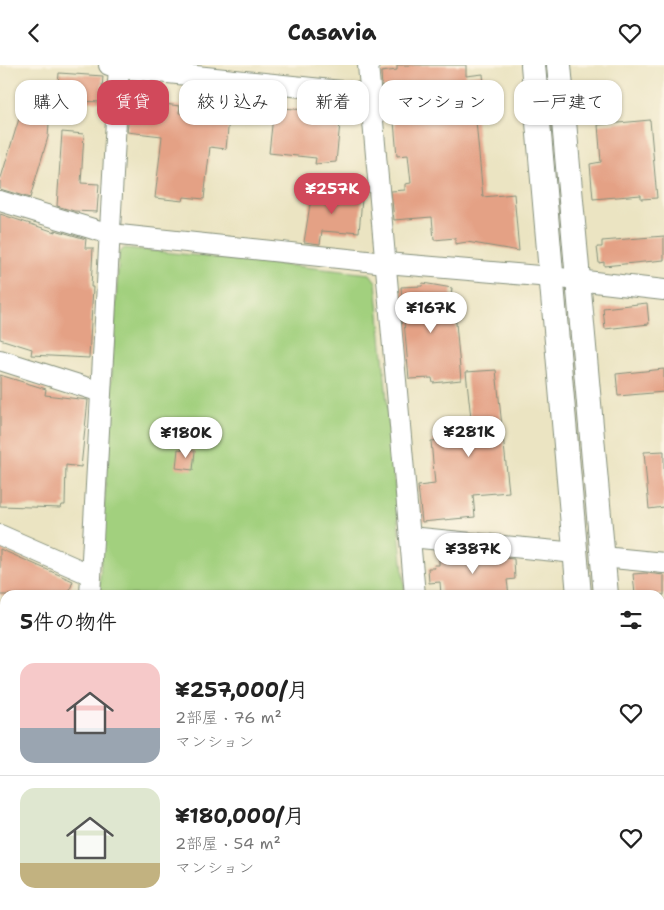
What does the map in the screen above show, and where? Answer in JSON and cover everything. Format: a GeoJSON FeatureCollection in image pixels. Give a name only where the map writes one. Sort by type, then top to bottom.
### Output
{"type":"FeatureCollection","features":[{"type":"Feature","properties":{"kind":"street"},"geometry":{"type":"LineString","coordinates":[[368,65],[415,590]]}},
{"type":"Feature","properties":{"kind":"street"},"geometry":{"type":"LineString","coordinates":[[533,65],[580,590]]}},
{"type":"Feature","properties":{"kind":"street"},"geometry":{"type":"LineString","coordinates":[[559,65],[606,590]]}},
{"type":"Feature","properties":{"kind":"street"},"geometry":{"type":"LineString","coordinates":[[90,590],[110,233],[115,66],[370,94]]}},
{"type":"Feature","properties":{"kind":"street"},"geometry":{"type":"LineString","coordinates":[[0,201],[110,233],[386,263],[551,277],[664,290]]}},
{"type":"Feature","properties":{"kind":"street"},"geometry":{"type":"LineString","coordinates":[[0,360],[101,392]]}},
{"type":"Feature","properties":{"kind":"street"},"geometry":{"type":"LineString","coordinates":[[0,535],[91,575]]}},
{"type":"Feature","properties":{"kind":"street"},"geometry":{"type":"LineString","coordinates":[[410,537],[576,553]]}},
{"type":"Feature","properties":{"kind":"street"},"geometry":{"type":"LineString","coordinates":[[603,557],[664,563]]}},
{"type":"Feature","properties":{"kind":"green space"},"geometry":{"type":"Polygon","coordinates":[[[125,248],[370,274],[376,282],[405,590],[99,590],[119,252],[125,248]]]}},
{"type":"Feature","properties":{"kind":"building"},"geometry":{"type":"Polygon","coordinates":[[[397,65],[466,65],[466,76],[483,74],[484,80],[382,80],[381,72],[397,70],[397,65]]]}},
{"type":"Feature","properties":{"kind":"building"},"geometry":{"type":"Polygon","coordinates":[[[59,73],[103,76],[103,80],[97,80],[97,102],[87,101],[87,80],[58,80],[59,73]]]}},
{"type":"Feature","properties":{"kind":"building"},"geometry":{"type":"Polygon","coordinates":[[[169,105],[179,106],[179,125],[228,125],[226,149],[210,147],[204,199],[184,197],[183,201],[155,198],[162,136],[127,132],[128,125],[169,125],[169,105]]]}},
{"type":"Feature","properties":{"kind":"building"},"geometry":{"type":"Polygon","coordinates":[[[287,108],[297,109],[297,125],[340,125],[336,162],[315,164],[316,158],[269,153],[272,125],[287,125],[287,108]]]}},
{"type":"Feature","properties":{"kind":"building"},"geometry":{"type":"Polygon","coordinates":[[[650,120],[657,198],[641,199],[641,195],[593,199],[590,164],[601,162],[598,125],[622,125],[622,123],[650,120]]]}},
{"type":"Feature","properties":{"kind":"building"},"geometry":{"type":"Polygon","coordinates":[[[17,125],[49,125],[48,137],[30,198],[0,189],[0,181],[17,125]]]}},
{"type":"Feature","properties":{"kind":"building"},"geometry":{"type":"Polygon","coordinates":[[[394,125],[476,125],[483,197],[514,194],[519,251],[467,242],[455,244],[455,238],[434,240],[432,217],[394,220],[391,191],[405,190],[405,184],[411,183],[408,155],[397,156],[394,125]]]}},
{"type":"Feature","properties":{"kind":"building"},"geometry":{"type":"Polygon","coordinates":[[[62,132],[84,134],[81,183],[99,184],[97,212],[74,211],[57,206],[62,132]]]}},
{"type":"Feature","properties":{"kind":"building"},"geometry":{"type":"Polygon","coordinates":[[[345,189],[344,197],[362,199],[359,232],[322,231],[320,244],[304,242],[312,192],[345,189]]]}},
{"type":"Feature","properties":{"kind":"building"},"geometry":{"type":"Polygon","coordinates":[[[0,214],[55,232],[55,230],[86,239],[85,248],[93,248],[89,358],[31,355],[32,349],[0,339],[0,214]]]}},
{"type":"Feature","properties":{"kind":"building"},"geometry":{"type":"Polygon","coordinates":[[[664,236],[664,260],[604,266],[604,262],[599,263],[597,247],[602,247],[602,241],[664,236]]]}},
{"type":"Feature","properties":{"kind":"building"},"geometry":{"type":"Polygon","coordinates":[[[423,283],[452,288],[449,311],[455,311],[461,380],[433,383],[432,378],[409,379],[401,287],[422,286],[423,283]]]}},
{"type":"Feature","properties":{"kind":"building"},"geometry":{"type":"Polygon","coordinates":[[[647,303],[649,324],[605,329],[603,308],[647,303]]]}},
{"type":"Feature","properties":{"kind":"building"},"geometry":{"type":"Polygon","coordinates":[[[664,369],[664,392],[618,396],[616,374],[664,369]]]}},
{"type":"Feature","properties":{"kind":"building"},"geometry":{"type":"Polygon","coordinates":[[[496,370],[509,492],[473,495],[475,517],[422,522],[418,486],[435,484],[431,441],[473,437],[466,372],[496,370]]]}},
{"type":"Feature","properties":{"kind":"building"},"geometry":{"type":"Polygon","coordinates":[[[0,375],[46,389],[45,395],[88,400],[81,467],[66,465],[65,505],[62,505],[61,508],[0,506],[0,375]]]}},
{"type":"Feature","properties":{"kind":"building"},"geometry":{"type":"Polygon","coordinates":[[[178,449],[195,451],[193,470],[176,468],[178,449]]]}},
{"type":"Feature","properties":{"kind":"building"},"geometry":{"type":"Polygon","coordinates":[[[664,451],[664,507],[649,509],[644,452],[664,451]]]}},
{"type":"Feature","properties":{"kind":"building"},"geometry":{"type":"Polygon","coordinates":[[[0,549],[73,581],[70,590],[0,590],[0,549]]]}},
{"type":"Feature","properties":{"kind":"building"},"geometry":{"type":"Polygon","coordinates":[[[469,555],[514,559],[515,579],[507,580],[508,590],[441,590],[440,582],[429,583],[428,568],[435,568],[434,565],[439,565],[439,557],[469,555]]]}},
{"type":"Feature","properties":{"kind":"building"},"geometry":{"type":"Polygon","coordinates":[[[633,574],[664,575],[664,590],[635,590],[633,574]]]}}]}
